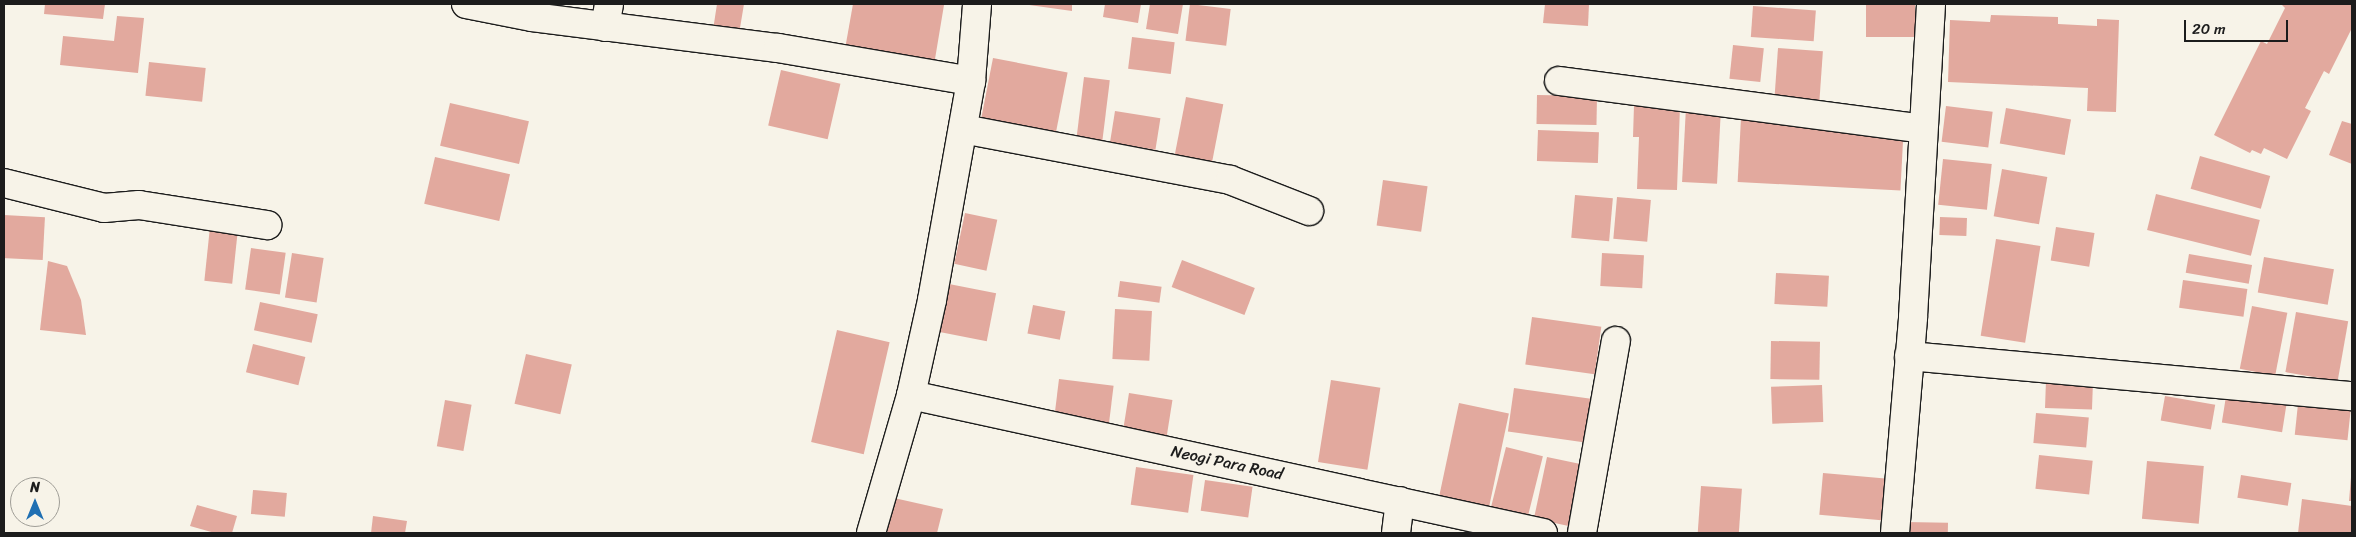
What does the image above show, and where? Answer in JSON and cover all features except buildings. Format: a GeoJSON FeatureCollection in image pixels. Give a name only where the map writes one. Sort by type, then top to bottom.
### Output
{"type":"FeatureCollection","features":[{"type":"Feature","properties":{"kind":"street"},"geometry":{"type":"LineString","coordinates":[[466,4],[607,15],[778,48],[971,81]]}},
{"type":"Feature","properties":{"kind":"street"},"geometry":{"type":"LineString","coordinates":[[871,533],[912,395],[971,81],[977,4]]}},
{"type":"Feature","properties":{"kind":"street"},"geometry":{"type":"LineString","coordinates":[[1895,533],[1910,356],[1931,4]]}},
{"type":"Feature","properties":{"kind":"street"},"geometry":{"type":"LineString","coordinates":[[1559,81],[1923,129]]}},
{"type":"Feature","properties":{"kind":"street"},"geometry":{"type":"LineString","coordinates":[[963,129],[1230,180],[1309,211]]}},
{"type":"Feature","properties":{"kind":"street"},"geometry":{"type":"LineString","coordinates":[[4,183],[104,208],[139,205],[267,225]]}},
{"type":"Feature","properties":{"kind":"street"},"geometry":{"type":"LineString","coordinates":[[1582,533],[1616,341]]}},
{"type":"Feature","properties":{"kind":"street"},"geometry":{"type":"LineString","coordinates":[[1910,356],[2352,396]]}},
{"type":"Feature","properties":{"kind":"street","name":"Neogi Para Road"},"geometry":{"type":"LineString","coordinates":[[912,395],[1543,533]]}},
{"type":"Feature","properties":{"kind":"street"},"geometry":{"type":"LineString","coordinates":[[1396,533],[1400,501]]}}]}
